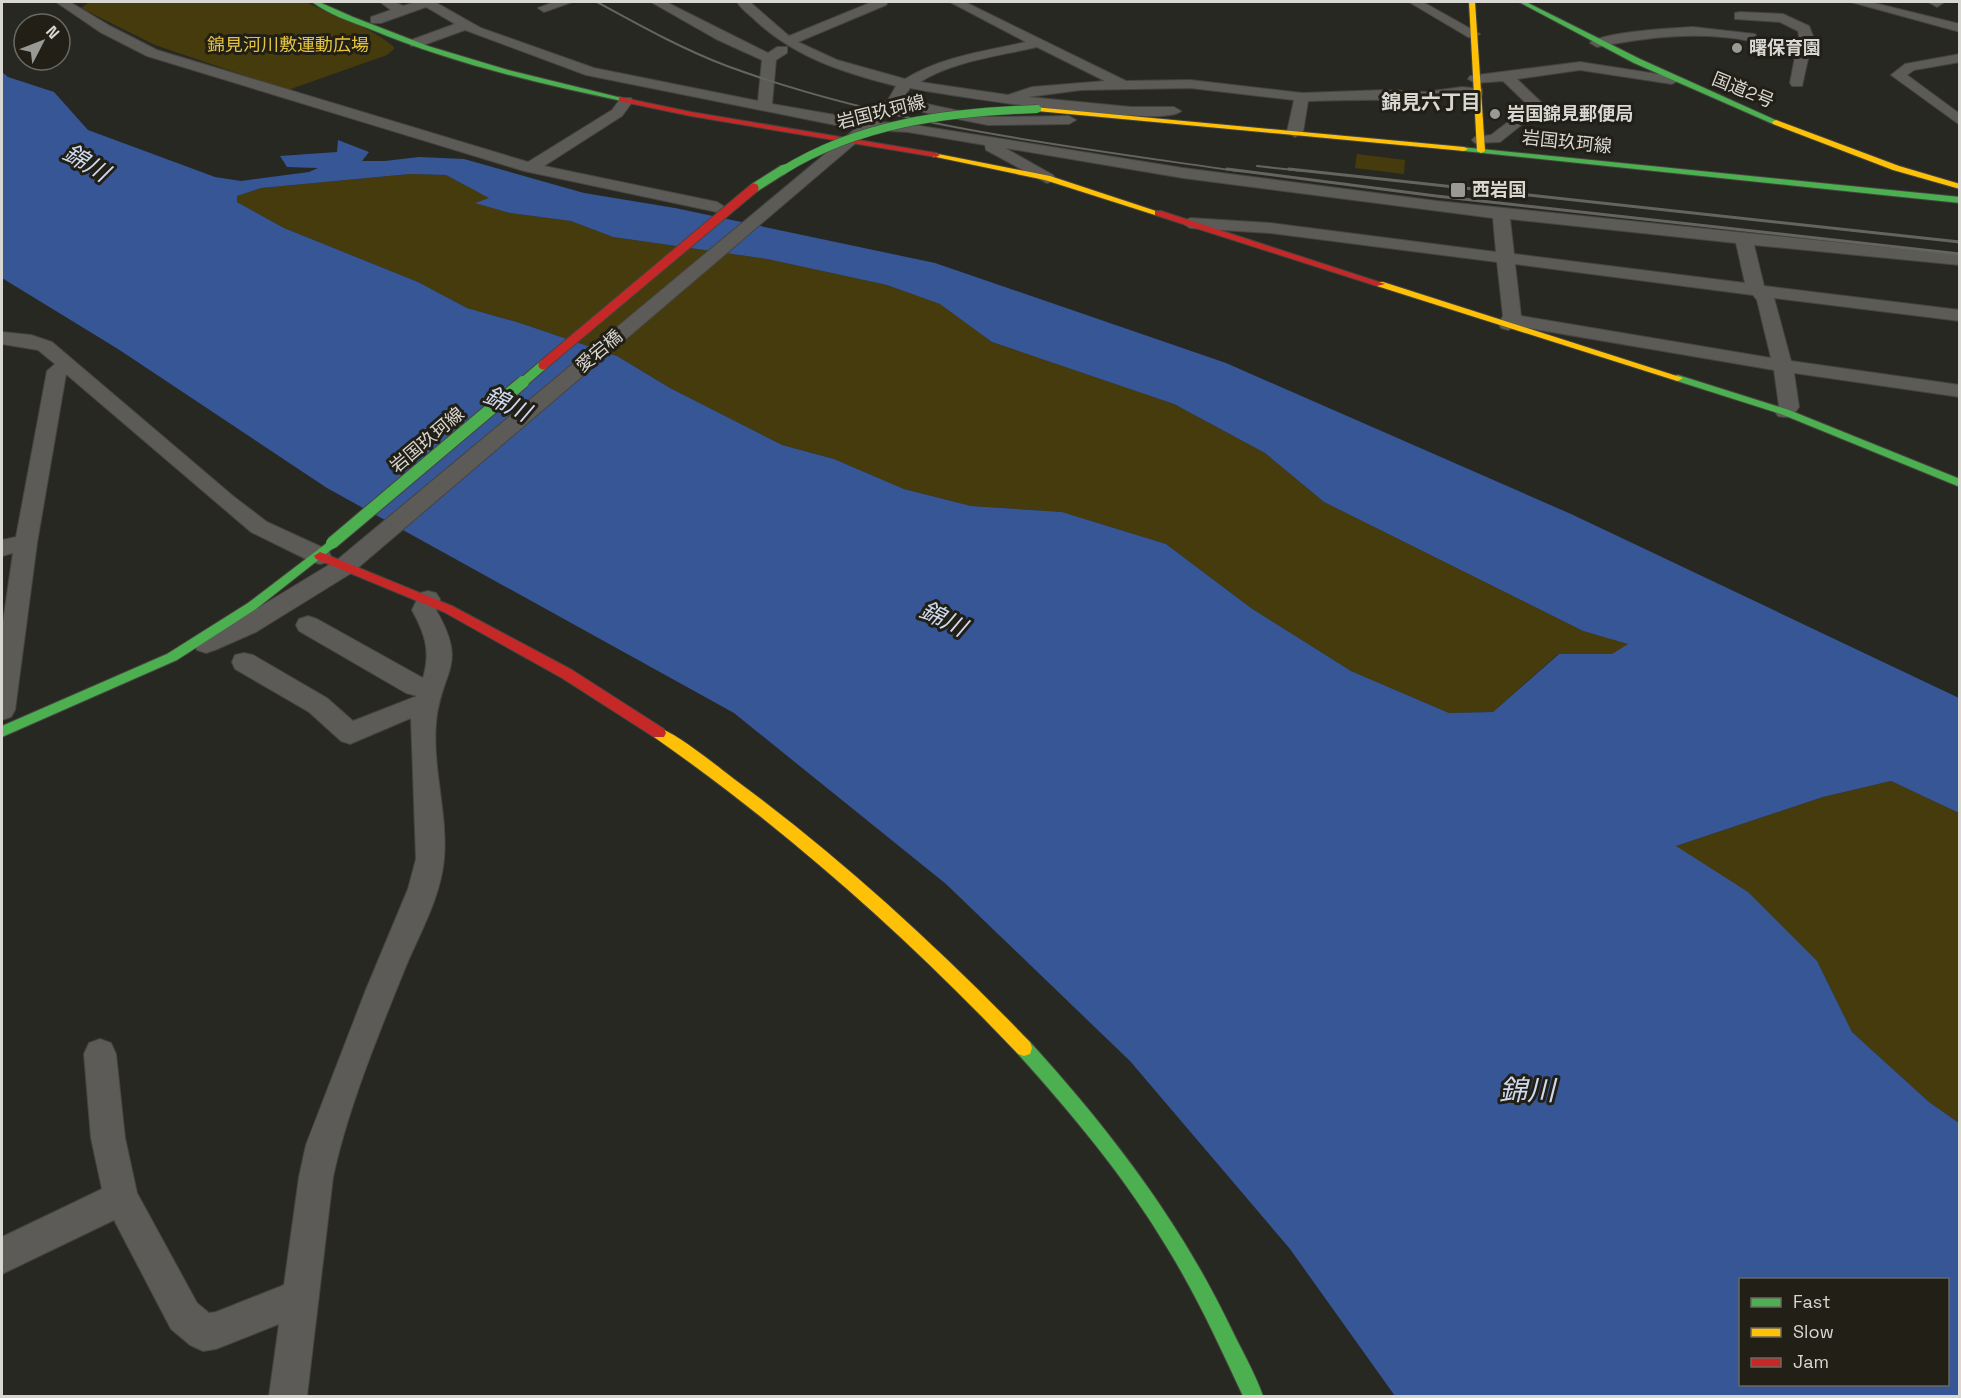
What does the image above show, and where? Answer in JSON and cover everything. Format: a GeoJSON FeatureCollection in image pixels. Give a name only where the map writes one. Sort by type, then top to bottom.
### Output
{"type":"FeatureCollection","features":[{"type":"Feature","properties":{"kind":"main road"},"geometry":{"type":"LineString","coordinates":[[315,2],[336,13],[416,43],[511,74],[626,101],[962,159],[1047,178],[1509,322],[1785,412],[1959,483]]}},
{"type":"Feature","properties":{"kind":"main road"},"geometry":{"type":"LineString","coordinates":[[1472,2],[1480,146]]}},
{"type":"Feature","properties":{"kind":"main road","name":"国道2号"},"geometry":{"type":"LineString","coordinates":[[1528,2],[1597,43],[1672,80],[1776,123],[1924,177],[1959,187]]}},
{"type":"Feature","properties":{"kind":"main road","name":"岩国玖珂線"},"geometry":{"type":"LineString","coordinates":[[2,732],[172,657],[221,627],[326,549],[781,168],[818,148],[850,136],[916,119],[1032,105],[1295,132],[1480,146],[1959,200]]}},
{"type":"Feature","properties":{"kind":"main road"},"geometry":{"type":"LineString","coordinates":[[326,549],[345,566],[428,599],[580,680],[697,759],[798,835],[909,932],[999,1020],[1080,1108],[1134,1182],[1196,1280],[1252,1396]]}},
{"type":"Feature","properties":{"kind":"street"},"geometry":{"type":"LineString","coordinates":[[386,2],[402,10]]}},
{"type":"Feature","properties":{"kind":"street"},"geometry":{"type":"LineString","coordinates":[[376,20],[427,2],[463,26],[591,72],[867,126],[908,128],[1248,183],[1501,214],[1959,260]]}},
{"type":"Feature","properties":{"kind":"street"},"geometry":{"type":"LineString","coordinates":[[544,8],[566,2]]}},
{"type":"Feature","properties":{"kind":"street"},"geometry":{"type":"LineString","coordinates":[[657,2],[769,58]]}},
{"type":"Feature","properties":{"kind":"street"},"geometry":{"type":"LineString","coordinates":[[743,2],[791,43],[846,69],[1032,105],[1174,111]]}},
{"type":"Feature","properties":{"kind":"street"},"geometry":{"type":"LineString","coordinates":[[769,58],[791,43],[882,2]]}},
{"type":"Feature","properties":{"kind":"street"},"geometry":{"type":"LineString","coordinates":[[956,2],[1174,111],[1189,121]]}},
{"type":"Feature","properties":{"kind":"street"},"geometry":{"type":"LineString","coordinates":[[1415,2],[1473,34]]}},
{"type":"Feature","properties":{"kind":"street"},"geometry":{"type":"LineString","coordinates":[[1857,2],[1959,28]]}},
{"type":"Feature","properties":{"kind":"street"},"geometry":{"type":"LineString","coordinates":[[72,4],[152,53],[530,168],[717,207]]}},
{"type":"Feature","properties":{"kind":"street"},"geometry":{"type":"LineString","coordinates":[[1597,43],[1735,22],[1783,18],[1804,29],[1806,36],[1797,83]]}},
{"type":"Feature","properties":{"kind":"street"},"geometry":{"type":"LineString","coordinates":[[1666,20],[1735,22],[1750,37]]}},
{"type":"Feature","properties":{"kind":"street"},"geometry":{"type":"LineString","coordinates":[[416,43],[463,26]]}},
{"type":"Feature","properties":{"kind":"street"},"geometry":{"type":"LineString","coordinates":[[908,82],[940,66],[1039,43]]}},
{"type":"Feature","properties":{"kind":"street"},"geometry":{"type":"LineString","coordinates":[[765,106],[769,58]]}},
{"type":"Feature","properties":{"kind":"street"},"geometry":{"type":"LineString","coordinates":[[1959,58],[1910,67],[1898,75],[1959,121]]}},
{"type":"Feature","properties":{"kind":"street"},"geometry":{"type":"LineString","coordinates":[[1929,62],[1959,74]]}},
{"type":"Feature","properties":{"kind":"street"},"geometry":{"type":"LineString","coordinates":[[1010,99],[1032,92],[1081,86],[1190,84],[1302,98],[1385,94],[1425,96],[1462,91],[1506,76],[1565,66],[1587,66],[1672,80]]}},
{"type":"Feature","properties":{"kind":"street"},"geometry":{"type":"LineString","coordinates":[[1480,146],[1495,139],[1538,106],[1506,76]]}},
{"type":"Feature","properties":{"kind":"street","name":"愛宕橋"},"geometry":{"type":"LineString","coordinates":[[172,657],[247,626],[345,566],[867,126],[894,102],[902,87],[908,82]]}},
{"type":"Feature","properties":{"kind":"street"},"geometry":{"type":"LineString","coordinates":[[1295,132],[1302,98]]}},
{"type":"Feature","properties":{"kind":"street"},"geometry":{"type":"LineString","coordinates":[[530,168],[617,113],[626,101]]}},
{"type":"Feature","properties":{"kind":"street"},"geometry":{"type":"LineString","coordinates":[[894,102],[988,122],[1160,118]]}},
{"type":"Feature","properties":{"kind":"street"},"geometry":{"type":"LineString","coordinates":[[1024,121],[1023,111],[1032,105]]}},
{"type":"Feature","properties":{"kind":"street"},"geometry":{"type":"LineString","coordinates":[[977,140],[1047,178]]}},
{"type":"Feature","properties":{"kind":"street"},"geometry":{"type":"LineString","coordinates":[[1501,214],[1507,259],[1509,322],[1959,392]]}},
{"type":"Feature","properties":{"kind":"street"},"geometry":{"type":"LineString","coordinates":[[1190,223],[1250,226],[1959,316]]}},
{"type":"Feature","properties":{"kind":"street"},"geometry":{"type":"LineString","coordinates":[[1744,240],[1755,285],[1766,299],[1783,366],[1789,407],[1785,412]]}},
{"type":"Feature","properties":{"kind":"street"},"geometry":{"type":"LineString","coordinates":[[2,338],[31,341],[45,346],[69,364],[225,501],[259,527],[326,549]]}},
{"type":"Feature","properties":{"kind":"street"},"geometry":{"type":"LineString","coordinates":[[2,710],[5,665],[57,371],[69,364]]}},
{"type":"Feature","properties":{"kind":"street"},"geometry":{"type":"LineString","coordinates":[[2,548],[26,543]]}},
{"type":"Feature","properties":{"kind":"street"},"geometry":{"type":"LineString","coordinates":[[288,1396],[316,1177],[323,1145],[380,992],[423,888],[430,859],[423,765],[428,698],[438,672],[441,653],[439,638],[424,610],[428,599]]}},
{"type":"Feature","properties":{"kind":"street"},"geometry":{"type":"LineString","coordinates":[[308,624],[415,686],[428,698]]}},
{"type":"Feature","properties":{"kind":"street"},"geometry":{"type":"LineString","coordinates":[[244,662],[318,705],[350,734],[428,698]]}},
{"type":"Feature","properties":{"kind":"street"},"geometry":{"type":"LineString","coordinates":[[100,1054],[108,1138],[121,1198],[184,1316],[203,1332],[222,1331],[282,1302],[301,1298]]}},
{"type":"Feature","properties":{"kind":"street"},"geometry":{"type":"LineString","coordinates":[[2,1256],[121,1198]]}},
{"type":"Feature","properties":{"kind":"green space","name":"錦見河川敷運動広場"},"geometry":{"type":"Polygon","coordinates":[[[89,2],[306,2],[364,28],[395,48],[387,55],[288,90],[155,45],[81,8],[89,2]]]}},
{"type":"Feature","properties":{"kind":"green space"},"geometry":{"type":"Polygon","coordinates":[[[1357,154],[1405,160],[1404,174],[1355,168],[1357,154]]]}},
{"type":"Feature","properties":{"kind":"green space"},"geometry":{"type":"Polygon","coordinates":[[[410,174],[446,175],[490,198],[477,202],[510,213],[571,221],[613,237],[767,259],[887,285],[941,304],[992,342],[1174,404],[1265,453],[1324,502],[1583,631],[1629,644],[1612,654],[1558,654],[1493,712],[1449,713],[1351,671],[1251,608],[1166,544],[1062,512],[971,506],[904,489],[834,459],[782,445],[670,388],[617,356],[520,323],[467,308],[418,282],[284,228],[237,202],[237,196],[261,188],[410,174]]]}},
{"type":"Feature","properties":{"kind":"green space"},"geometry":{"type":"Polygon","coordinates":[[[1891,781],[1959,813],[1959,1123],[1929,1102],[1852,1032],[1817,961],[1676,846],[1823,797],[1891,781]]]}},
{"type":"Feature","properties":{"kind":"water","name":"錦川"},"geometry":{"type":"Polygon","coordinates":[[[2,72],[8,77],[54,92],[88,130],[215,177],[241,181],[309,172],[318,168],[287,167],[280,156],[337,152],[338,140],[369,152],[362,161],[419,157],[464,159],[584,193],[675,208],[935,263],[1226,363],[1571,514],[1959,698],[1959,813],[1891,781],[1823,797],[1676,846],[1748,892],[1817,961],[1852,1032],[1929,1102],[1959,1123],[1959,1396],[1395,1396],[1290,1249],[1130,1061],[946,884],[734,713],[327,488],[118,349],[2,278],[2,72]],[[410,174],[261,188],[237,196],[237,202],[284,228],[418,282],[467,308],[520,323],[617,356],[670,388],[782,445],[834,459],[904,489],[971,506],[1062,512],[1166,544],[1251,608],[1351,671],[1449,713],[1493,712],[1559,654],[1612,654],[1628,644],[1583,631],[1324,502],[1265,453],[1174,404],[992,342],[940,304],[887,285],[767,259],[613,237],[571,221],[510,213],[475,203],[489,198],[446,175],[410,174]]]}},
{"type":"Feature","properties":{"kind":"railway"},"geometry":{"type":"LineString","coordinates":[[597,2],[661,36],[727,66],[789,87],[851,104],[979,132],[1237,171]]}},
{"type":"Feature","properties":{"kind":"railway"},"geometry":{"type":"LineString","coordinates":[[1257,166],[1303,171]]}},
{"type":"Feature","properties":{"kind":"railway"},"geometry":{"type":"LineString","coordinates":[[1227,169],[1436,196],[1960,254]]}},
{"type":"Feature","properties":{"kind":"railway"},"geometry":{"type":"LineString","coordinates":[[1289,169],[1960,242]]}},
{"type":"Feature","properties":{"kind":"traffic: fast"},"geometry":{"type":"LineString","coordinates":[[315,2],[350,19],[426,48],[545,82],[622,99]]}},
{"type":"Feature","properties":{"kind":"traffic: fast"},"geometry":{"type":"LineString","coordinates":[[1522,2],[1637,61],[1776,122]]}},
{"type":"Feature","properties":{"kind":"traffic: fast"},"geometry":{"type":"LineString","coordinates":[[754,188],[822,150],[855,136],[889,126],[959,113],[1037,109]]}},
{"type":"Feature","properties":{"kind":"traffic: fast"},"geometry":{"type":"LineString","coordinates":[[1464,149],[1960,200]]}},
{"type":"Feature","properties":{"kind":"traffic: fast"},"geometry":{"type":"LineString","coordinates":[[332,543],[543,365]]}},
{"type":"Feature","properties":{"kind":"traffic: fast"},"geometry":{"type":"LineString","coordinates":[[1678,378],[1785,412],[1960,483]]}},
{"type":"Feature","properties":{"kind":"traffic: fast"},"geometry":{"type":"LineString","coordinates":[[2,732],[172,657],[252,606],[332,543]]}},
{"type":"Feature","properties":{"kind":"traffic: fast"},"geometry":{"type":"LineString","coordinates":[[1024,1048],[1096,1131],[1160,1219],[1198,1284],[1253,1396]]}},
{"type":"Feature","properties":{"kind":"traffic: slow"},"geometry":{"type":"LineString","coordinates":[[1472,2],[1481,151]]}},
{"type":"Feature","properties":{"kind":"traffic: slow"},"geometry":{"type":"LineString","coordinates":[[1037,109],[1464,149]]}},
{"type":"Feature","properties":{"kind":"traffic: slow"},"geometry":{"type":"LineString","coordinates":[[1776,122],[1896,168],[1960,187]]}},
{"type":"Feature","properties":{"kind":"traffic: slow"},"geometry":{"type":"LineString","coordinates":[[936,155],[1047,178],[1158,213]]}},
{"type":"Feature","properties":{"kind":"traffic: slow"},"geometry":{"type":"LineString","coordinates":[[1380,284],[1678,378]]}},
{"type":"Feature","properties":{"kind":"traffic: slow"},"geometry":{"type":"LineString","coordinates":[[659,733],[757,804],[850,880],[939,962],[1024,1048]]}},
{"type":"Feature","properties":{"kind":"traffic: jam"},"geometry":{"type":"LineString","coordinates":[[622,99],[691,114],[936,155]]}},
{"type":"Feature","properties":{"kind":"traffic: jam"},"geometry":{"type":"LineString","coordinates":[[543,365],[754,188]]}},
{"type":"Feature","properties":{"kind":"traffic: jam"},"geometry":{"type":"LineString","coordinates":[[1158,213],[1380,284]]}},
{"type":"Feature","properties":{"kind":"traffic: jam"},"geometry":{"type":"LineString","coordinates":[[320,556],[448,609],[567,674],[659,733]]}},
{"type":"Feature","properties":{"kind":"place","name":"曙保育園"},"geometry":{"type":"Point","coordinates":[1737,48]}},
{"type":"Feature","properties":{"kind":"place","name":"岩国錦見郵便局"},"geometry":{"type":"Point","coordinates":[1495,114]}},
{"type":"Feature","properties":{"kind":"place","name":"西岩国"},"geometry":{"type":"Point","coordinates":[1458,190]}},
{"type":"Feature","properties":{"kind":"district","name":"錦見六丁目"},"geometry":{"type":"Point","coordinates":[1431,102]}}]}
